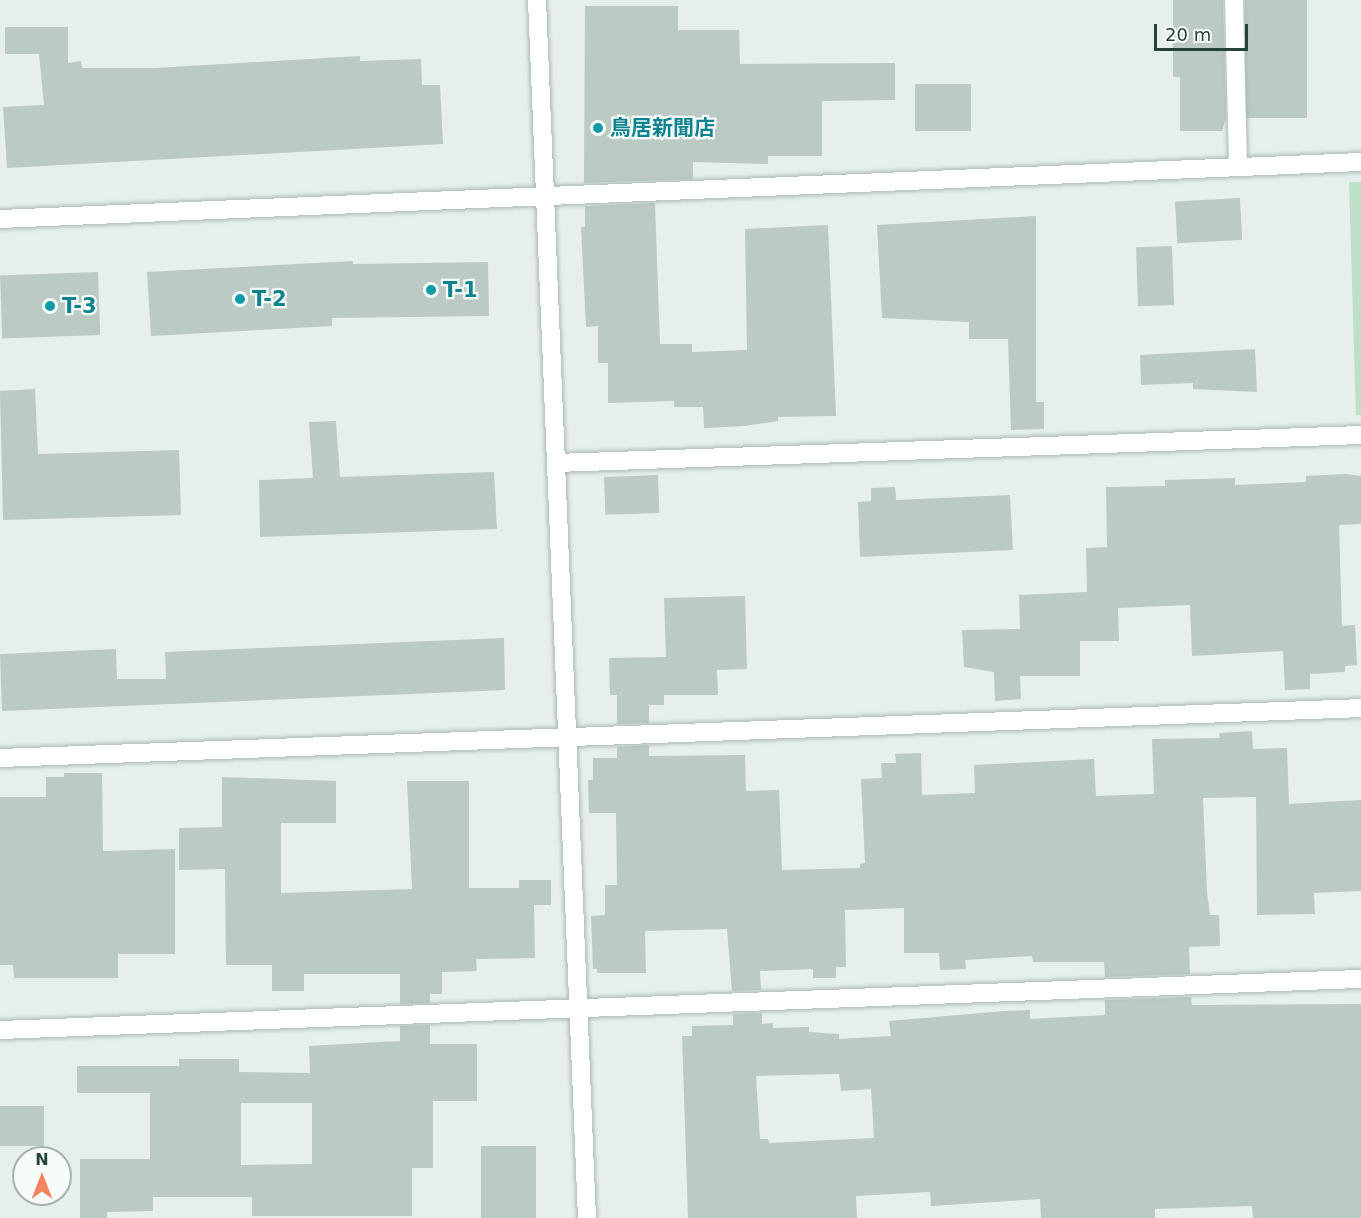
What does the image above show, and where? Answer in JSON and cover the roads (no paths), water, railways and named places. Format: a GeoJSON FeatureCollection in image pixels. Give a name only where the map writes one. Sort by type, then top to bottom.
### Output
{"type":"FeatureCollection","features":[{"type":"Feature","properties":{"kind":"street"},"geometry":{"type":"LineString","coordinates":[[537,0],[587,1218]]}},
{"type":"Feature","properties":{"kind":"street"},"geometry":{"type":"LineString","coordinates":[[1234,0],[1238,166]]}},
{"type":"Feature","properties":{"kind":"street"},"geometry":{"type":"LineString","coordinates":[[0,219],[1361,162]]}},
{"type":"Feature","properties":{"kind":"street"},"geometry":{"type":"LineString","coordinates":[[556,463],[1361,435]]}},
{"type":"Feature","properties":{"kind":"street"},"geometry":{"type":"LineString","coordinates":[[0,758],[567,735],[1361,708]]}},
{"type":"Feature","properties":{"kind":"street"},"geometry":{"type":"LineString","coordinates":[[0,1030],[579,1006],[1361,979]]}},
{"type":"Feature","properties":{"kind":"place","name":"鳥居新聞店"},"geometry":{"type":"Point","coordinates":[598,128]}},
{"type":"Feature","properties":{"kind":"place","name":"T-1"},"geometry":{"type":"Point","coordinates":[431,290]}},
{"type":"Feature","properties":{"kind":"place","name":"T-2"},"geometry":{"type":"Point","coordinates":[240,299]}},
{"type":"Feature","properties":{"kind":"place","name":"T-3"},"geometry":{"type":"Point","coordinates":[50,306]}}]}
